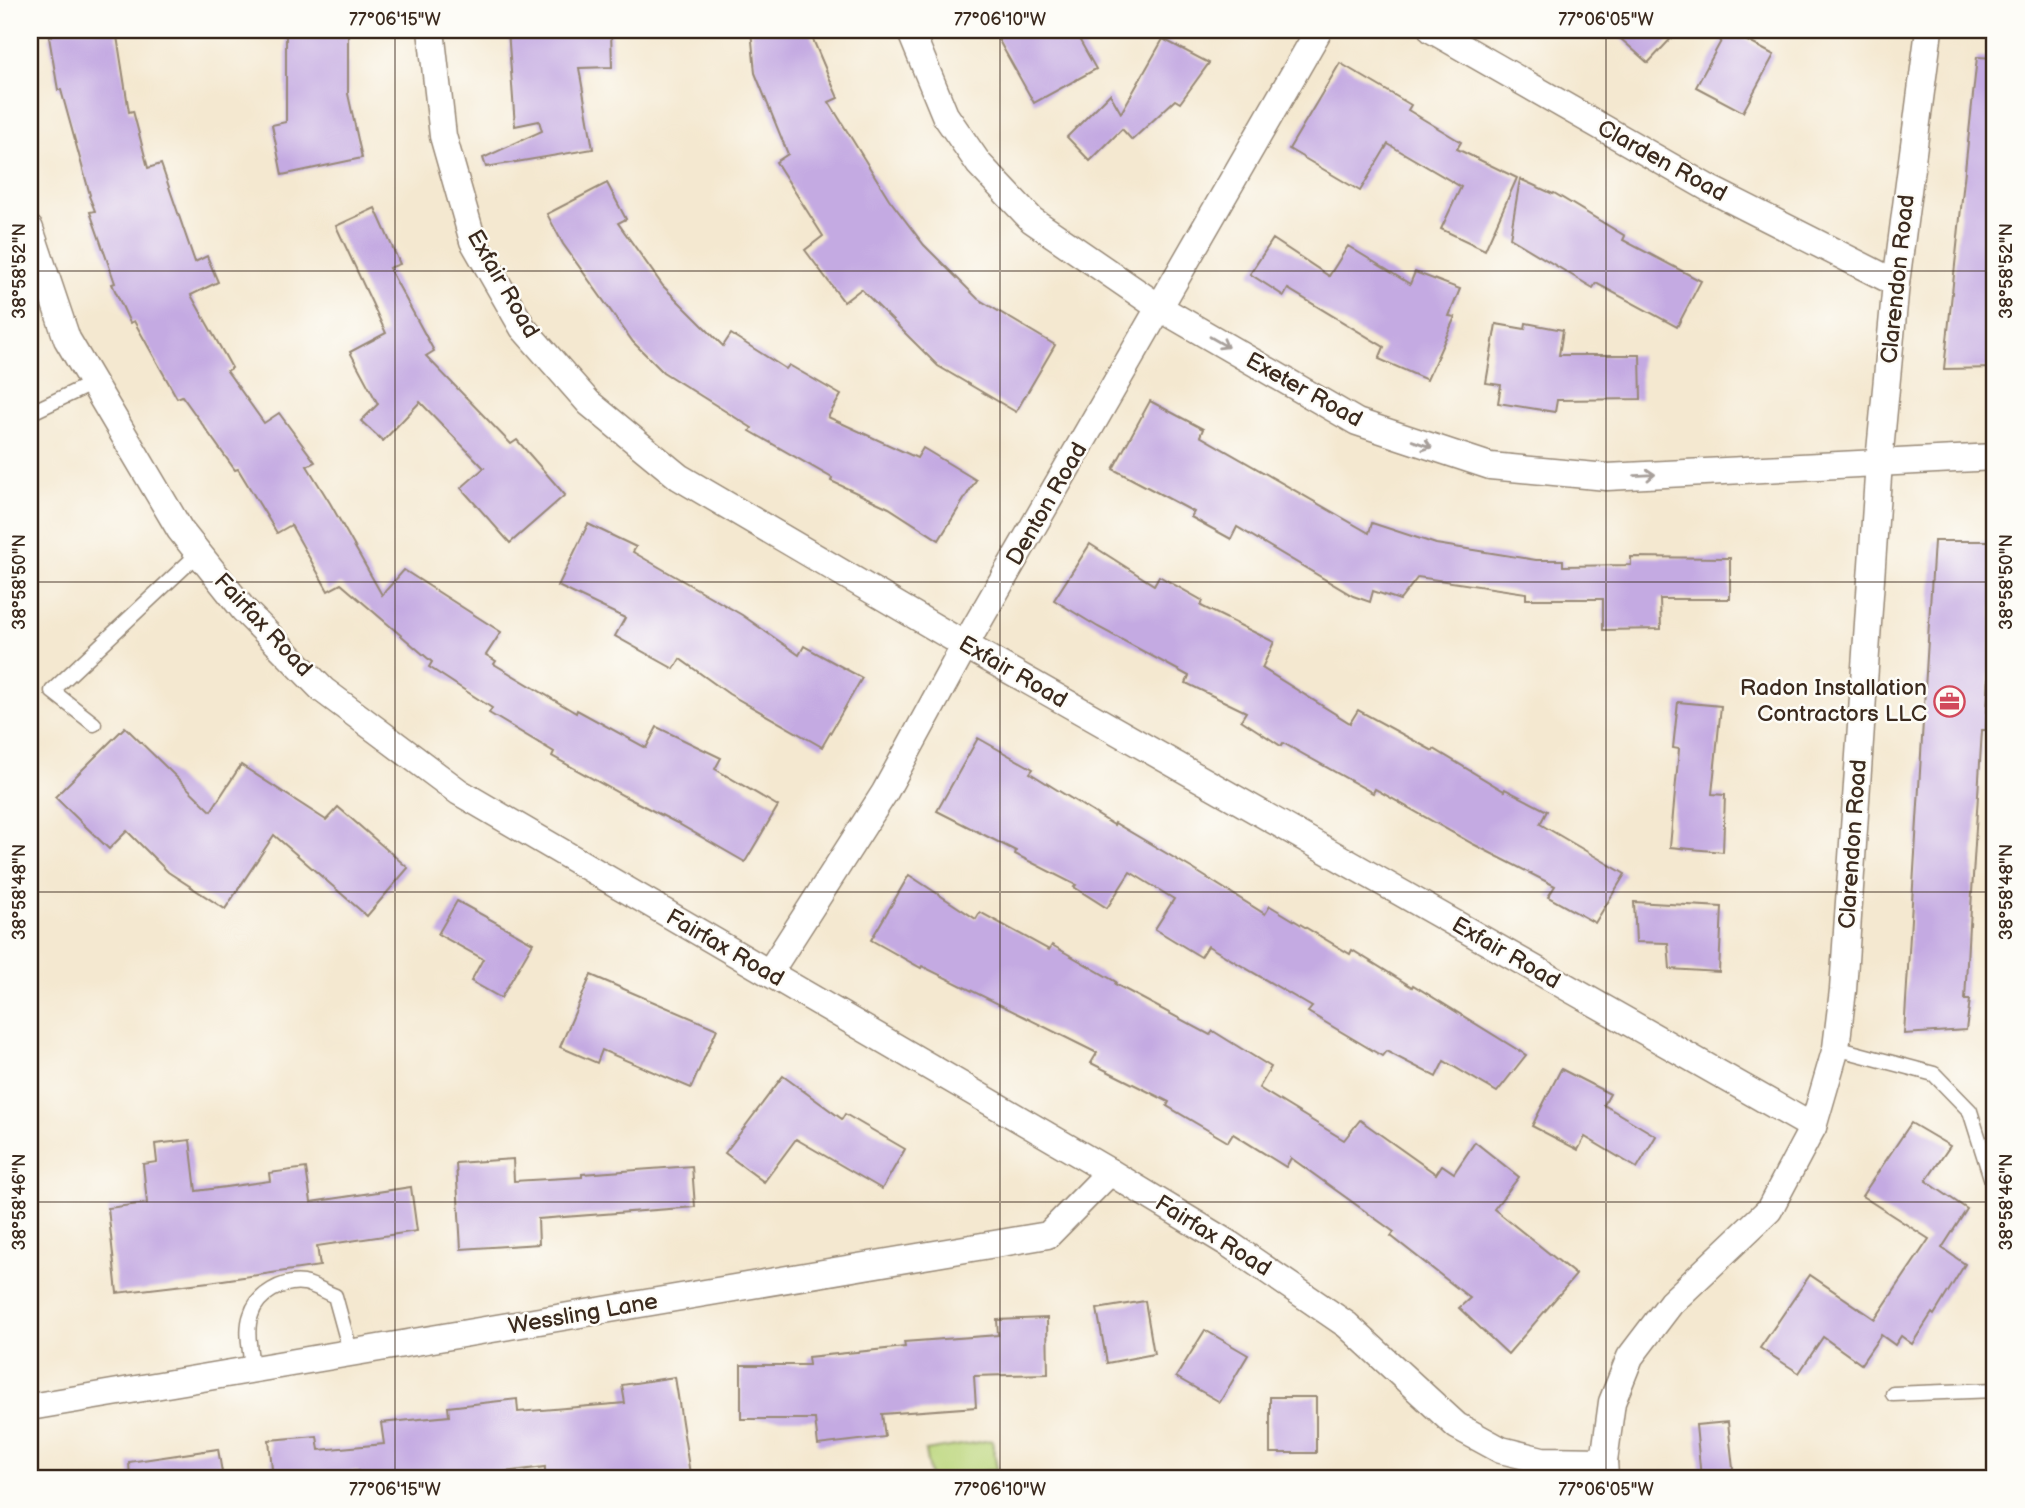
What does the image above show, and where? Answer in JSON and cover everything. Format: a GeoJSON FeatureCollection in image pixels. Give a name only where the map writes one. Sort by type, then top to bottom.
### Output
{"type":"FeatureCollection","features":[{"type":"Feature","properties":{"kind":"street","name":"Exfair Road"},"geometry":{"type":"LineString","coordinates":[[431,30],[443,136],[473,241],[523,328],[589,403],[679,477],[965,645],[1813,1127]]}},
{"type":"Feature","properties":{"kind":"street","name":"Exeter Road"},"geometry":{"type":"LineString","coordinates":[[910,30],[945,115],[978,164],[1032,220],[1160,308],[1357,422],[1490,466],[1606,477],[1995,457]]}},
{"type":"Feature","properties":{"kind":"street","name":"Denton Road"},"geometry":{"type":"LineString","coordinates":[[769,973],[885,792],[965,645],[1319,30]]}},
{"type":"Feature","properties":{"kind":"street","name":"Clarden Road"},"geometry":{"type":"LineString","coordinates":[[1433,30],[1710,190],[1896,283]]}},
{"type":"Feature","properties":{"kind":"street","name":"Clarendon Road"},"geometry":{"type":"LineString","coordinates":[[1606,1473],[1612,1402],[1630,1357],[1671,1303],[1769,1210],[1813,1127],[1836,1048],[1843,990],[1879,462],[1896,283],[1929,30]]}},
{"type":"Feature","properties":{"kind":"street","name":"Fairfax Road"},"geometry":{"type":"LineString","coordinates":[[30,229],[37,274],[67,338],[180,530],[243,609],[324,690],[459,792],[1229,1244],[1347,1325],[1457,1426],[1501,1450],[1606,1473]]}},
{"type":"Feature","properties":{"kind":"street","name":"Wessling Lane"},"geometry":{"type":"LineString","coordinates":[[30,1407],[1048,1235],[1110,1172]]}},
{"type":"Feature","properties":{"kind":"lane"},"geometry":{"type":"LineString","coordinates":[[30,413],[93,383]]}},
{"type":"Feature","properties":{"kind":"lane"},"geometry":{"type":"LineString","coordinates":[[94,724],[52,691],[199,554]]}},
{"type":"Feature","properties":{"kind":"lane"},"geometry":{"type":"LineString","coordinates":[[1836,1048],[1934,1074],[1969,1111],[1992,1181],[1995,1211]]}},
{"type":"Feature","properties":{"kind":"lane"},"geometry":{"type":"LineString","coordinates":[[253,1370],[249,1331],[251,1313],[265,1293],[282,1286],[304,1283],[335,1296],[351,1354]]}},
{"type":"Feature","properties":{"kind":"lane"},"geometry":{"type":"LineString","coordinates":[[1893,1394],[1995,1390]]}},
{"type":"Feature","properties":{"kind":"green space"},"geometry":{"type":"Polygon","coordinates":[[[992,1440],[997,1469],[946,1478],[930,1478],[925,1451],[992,1440]]]}},
{"type":"Feature","properties":{"kind":"building"},"geometry":{"type":"Polygon","coordinates":[[[51,30],[116,30],[129,112],[133,111],[148,168],[161,164],[195,262],[207,256],[218,282],[191,295],[232,368],[227,371],[264,423],[279,413],[315,462],[307,466],[382,595],[404,570],[501,632],[486,655],[496,661],[494,664],[576,713],[577,710],[646,748],[657,727],[721,758],[715,769],[778,806],[745,862],[552,756],[554,752],[489,713],[492,708],[429,667],[432,662],[341,584],[328,591],[291,525],[277,533],[238,469],[235,470],[182,396],[177,398],[134,321],[130,323],[112,284],[115,283],[90,212],[95,211],[61,90],[58,90],[49,37],[52,36],[51,30]]]}},
{"type":"Feature","properties":{"kind":"building"},"geometry":{"type":"Polygon","coordinates":[[[508,30],[611,30],[612,67],[579,68],[593,149],[486,167],[483,158],[542,131],[539,121],[515,126],[508,30]]]}},
{"type":"Feature","properties":{"kind":"building"},"geometry":{"type":"Polygon","coordinates":[[[751,30],[809,30],[838,98],[829,102],[889,199],[924,245],[978,299],[1055,345],[1016,412],[938,366],[861,289],[844,302],[805,250],[823,236],[776,162],[788,154],[755,73],[751,30]]]}},
{"type":"Feature","properties":{"kind":"building"},"geometry":{"type":"Polygon","coordinates":[[[993,30],[1074,30],[1096,69],[1034,103],[993,30]]]}},
{"type":"Feature","properties":{"kind":"building"},"geometry":{"type":"Polygon","coordinates":[[[1611,30],[1679,30],[1648,63],[1611,30]]]}},
{"type":"Feature","properties":{"kind":"building"},"geometry":{"type":"Polygon","coordinates":[[[1727,30],[1774,55],[1743,112],[1696,87],[1727,30]]]}},
{"type":"Feature","properties":{"kind":"building"},"geometry":{"type":"Polygon","coordinates":[[[286,32],[348,32],[348,94],[362,158],[282,175],[272,125],[286,122],[286,32]]]}},
{"type":"Feature","properties":{"kind":"building"},"geometry":{"type":"Polygon","coordinates":[[[1163,39],[1209,63],[1180,103],[1175,100],[1132,140],[1122,129],[1090,161],[1067,137],[1110,94],[1121,113],[1163,39]]]}},
{"type":"Feature","properties":{"kind":"building"},"geometry":{"type":"Polygon","coordinates":[[[1977,57],[1995,58],[1995,368],[1944,369],[1977,57]]]}},
{"type":"Feature","properties":{"kind":"building"},"geometry":{"type":"Polygon","coordinates":[[[1340,63],[1411,105],[1408,110],[1461,142],[1457,149],[1517,178],[1485,250],[1441,229],[1461,187],[1388,144],[1360,191],[1289,149],[1340,63]]]}},
{"type":"Feature","properties":{"kind":"building"},"geometry":{"type":"Polygon","coordinates":[[[1520,179],[1554,193],[1625,236],[1623,240],[1701,281],[1677,327],[1596,283],[1593,288],[1510,238],[1520,179]]]}},
{"type":"Feature","properties":{"kind":"building"},"geometry":{"type":"Polygon","coordinates":[[[607,183],[626,219],[618,223],[663,286],[723,346],[731,334],[786,369],[789,365],[841,395],[828,417],[917,458],[923,448],[976,480],[939,540],[889,508],[831,481],[832,478],[750,431],[752,428],[663,372],[633,342],[563,244],[547,214],[607,183]]]}},
{"type":"Feature","properties":{"kind":"building"},"geometry":{"type":"Polygon","coordinates":[[[375,208],[400,264],[389,268],[434,351],[426,356],[511,444],[517,440],[565,495],[510,543],[461,488],[484,468],[420,402],[383,441],[361,421],[378,404],[350,352],[386,333],[336,226],[375,208]]]}},
{"type":"Feature","properties":{"kind":"building"},"geometry":{"type":"Polygon","coordinates":[[[1273,239],[1329,276],[1348,246],[1410,284],[1415,272],[1460,289],[1449,316],[1455,317],[1427,380],[1379,359],[1384,347],[1288,289],[1284,296],[1250,274],[1273,239]]]}},
{"type":"Feature","properties":{"kind":"building"},"geometry":{"type":"Polygon","coordinates":[[[1526,323],[1563,330],[1559,355],[1640,355],[1641,399],[1557,400],[1555,412],[1498,403],[1501,385],[1486,383],[1496,324],[1525,329],[1526,323]]]}},
{"type":"Feature","properties":{"kind":"building"},"geometry":{"type":"Polygon","coordinates":[[[1150,401],[1203,429],[1200,436],[1369,533],[1372,523],[1436,544],[1536,560],[1563,560],[1563,566],[1631,565],[1631,557],[1730,558],[1730,599],[1660,599],[1661,629],[1603,630],[1603,599],[1526,599],[1526,593],[1418,577],[1400,600],[1373,591],[1370,602],[1353,596],[1237,527],[1231,539],[1191,517],[1194,512],[1113,469],[1150,401]]]}},
{"type":"Feature","properties":{"kind":"building"},"geometry":{"type":"Polygon","coordinates":[[[588,524],[636,547],[633,552],[742,615],[799,655],[804,646],[862,678],[822,747],[729,694],[680,659],[674,669],[615,636],[625,618],[558,586],[588,524]]]}},
{"type":"Feature","properties":{"kind":"building"},"geometry":{"type":"Polygon","coordinates":[[[1934,541],[1995,541],[1995,604],[1986,730],[1982,730],[1965,1000],[1970,1000],[1966,1030],[1904,1034],[1934,541]]]}},
{"type":"Feature","properties":{"kind":"building"},"geometry":{"type":"Polygon","coordinates":[[[1090,544],[1154,585],[1159,576],[1203,601],[1201,606],[1274,642],[1262,668],[1350,723],[1358,710],[1433,751],[1434,749],[1504,791],[1505,789],[1547,811],[1540,824],[1625,874],[1595,923],[1548,897],[1555,886],[1375,789],[1373,793],[1283,743],[1281,746],[1241,720],[1246,712],[1186,683],[1189,676],[1054,600],[1090,544]]]}},
{"type":"Feature","properties":{"kind":"building"},"geometry":{"type":"Polygon","coordinates":[[[1678,702],[1721,706],[1712,794],[1725,795],[1723,852],[1670,847],[1679,749],[1673,748],[1678,702]]]}},
{"type":"Feature","properties":{"kind":"building"},"geometry":{"type":"Polygon","coordinates":[[[125,727],[211,811],[241,765],[326,820],[338,807],[408,868],[367,916],[274,835],[225,909],[168,872],[127,831],[109,849],[55,797],[125,727]]]}},
{"type":"Feature","properties":{"kind":"building"},"geometry":{"type":"Polygon","coordinates":[[[978,738],[1033,769],[1030,773],[1114,825],[1115,823],[1265,914],[1270,906],[1350,954],[1352,950],[1526,1055],[1497,1092],[1444,1061],[1436,1077],[1386,1051],[1382,1056],[1308,1012],[1312,1007],[1208,946],[1201,957],[1155,929],[1174,899],[1130,872],[1107,908],[1074,887],[1076,885],[937,811],[978,738]]]}},
{"type":"Feature","properties":{"kind":"building"},"geometry":{"type":"Polygon","coordinates":[[[909,875],[976,919],[980,912],[1049,950],[1052,945],[1116,982],[1115,984],[1210,1035],[1213,1031],[1271,1067],[1259,1088],[1344,1140],[1360,1120],[1436,1174],[1442,1165],[1454,1173],[1475,1142],[1519,1177],[1494,1209],[1576,1275],[1508,1354],[1459,1308],[1470,1298],[1391,1236],[1394,1232],[1291,1158],[1286,1167],[1233,1134],[1228,1142],[1167,1106],[1169,1102],[1091,1063],[1097,1053],[922,966],[921,968],[871,940],[909,875]]]}},
{"type":"Feature","properties":{"kind":"building"},"geometry":{"type":"Polygon","coordinates":[[[457,901],[533,943],[501,998],[471,981],[483,959],[438,934],[457,901]]]}},
{"type":"Feature","properties":{"kind":"building"},"geometry":{"type":"Polygon","coordinates":[[[1634,902],[1722,907],[1719,972],[1670,969],[1668,943],[1636,942],[1634,902]]]}},
{"type":"Feature","properties":{"kind":"building"},"geometry":{"type":"Polygon","coordinates":[[[591,975],[717,1029],[691,1088],[602,1050],[597,1063],[560,1047],[591,975]]]}},
{"type":"Feature","properties":{"kind":"building"},"geometry":{"type":"Polygon","coordinates":[[[1561,1069],[1610,1094],[1604,1105],[1656,1136],[1637,1168],[1585,1137],[1578,1150],[1532,1126],[1561,1069]]]}},
{"type":"Feature","properties":{"kind":"building"},"geometry":{"type":"Polygon","coordinates":[[[783,1076],[842,1119],[845,1114],[905,1149],[882,1189],[796,1139],[764,1182],[725,1153],[783,1076]]]}},
{"type":"Feature","properties":{"kind":"building"},"geometry":{"type":"Polygon","coordinates":[[[1911,1123],[1950,1146],[1926,1181],[1967,1209],[1942,1248],[1965,1264],[1934,1315],[1932,1313],[1912,1344],[1901,1336],[1895,1345],[1881,1335],[1861,1364],[1823,1337],[1799,1373],[1760,1348],[1810,1275],[1875,1319],[1929,1239],[1862,1196],[1911,1123]]]}},
{"type":"Feature","properties":{"kind":"building"},"geometry":{"type":"Polygon","coordinates":[[[190,1140],[196,1191],[270,1181],[269,1173],[306,1168],[311,1202],[411,1187],[417,1231],[317,1246],[320,1266],[117,1293],[108,1208],[147,1203],[143,1164],[157,1162],[155,1144],[190,1140]]]}},
{"type":"Feature","properties":{"kind":"building"},"geometry":{"type":"Polygon","coordinates":[[[513,1159],[514,1181],[692,1166],[695,1207],[538,1219],[539,1244],[461,1249],[456,1163],[513,1159]]]}},
{"type":"Feature","properties":{"kind":"building"},"geometry":{"type":"Polygon","coordinates":[[[1145,1301],[1154,1354],[1107,1363],[1097,1309],[1145,1301]]]}},
{"type":"Feature","properties":{"kind":"building"},"geometry":{"type":"Polygon","coordinates":[[[1047,1318],[1048,1374],[974,1376],[976,1407],[882,1414],[885,1437],[818,1445],[815,1419],[741,1419],[741,1365],[809,1365],[808,1357],[905,1347],[904,1342],[998,1335],[997,1320],[1047,1318]]]}},
{"type":"Feature","properties":{"kind":"building"},"geometry":{"type":"Polygon","coordinates":[[[1205,1330],[1248,1355],[1220,1402],[1176,1377],[1205,1330]]]}},
{"type":"Feature","properties":{"kind":"building"},"geometry":{"type":"Polygon","coordinates":[[[675,1377],[690,1474],[662,1478],[545,1478],[545,1467],[455,1478],[359,1478],[358,1471],[273,1478],[269,1440],[317,1436],[319,1450],[384,1444],[381,1423],[449,1416],[448,1407],[517,1399],[518,1412],[625,1403],[622,1385],[675,1377]]]}},
{"type":"Feature","properties":{"kind":"building"},"geometry":{"type":"Polygon","coordinates":[[[1270,1397],[1316,1397],[1316,1453],[1270,1453],[1270,1397]]]}},
{"type":"Feature","properties":{"kind":"building"},"geometry":{"type":"Polygon","coordinates":[[[1728,1422],[1734,1478],[1701,1478],[1696,1425],[1728,1422]]]}},
{"type":"Feature","properties":{"kind":"building"},"geometry":{"type":"Polygon","coordinates":[[[218,1449],[223,1478],[130,1478],[129,1462],[218,1449]]]}},
{"type":"Feature","properties":{"kind":"place","name":"Radon Installation Contractors LLC"},"geometry":{"type":"Point","coordinates":[1950,701]}}]}
